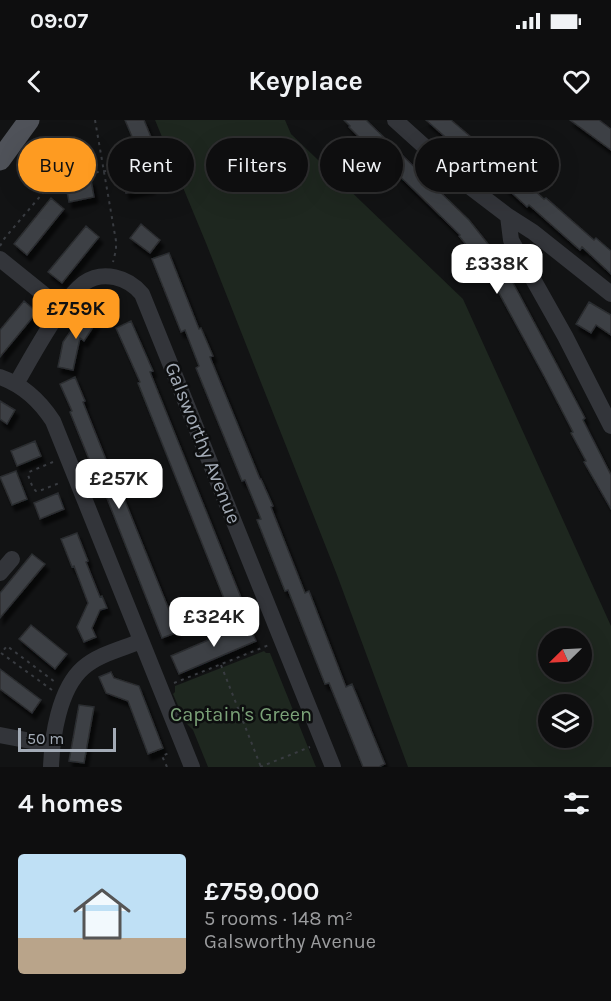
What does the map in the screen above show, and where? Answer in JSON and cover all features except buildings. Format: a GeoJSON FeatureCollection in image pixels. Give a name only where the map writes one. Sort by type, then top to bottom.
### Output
{"type":"FeatureCollection","features":[{"type":"Feature","properties":{"kind":"main road"},"geometry":{"type":"LineString","coordinates":[[9,157],[25,123]]}},
{"type":"Feature","properties":{"kind":"street"},"geometry":{"type":"LineString","coordinates":[[394,120],[466,183],[508,216],[533,232],[611,294]]}},
{"type":"Feature","properties":{"kind":"street"},"geometry":{"type":"LineString","coordinates":[[508,216],[511,240],[565,336],[611,426]]}},
{"type":"Feature","properties":{"kind":"street"},"geometry":{"type":"LineString","coordinates":[[0,259],[62,309]]}},
{"type":"Feature","properties":{"kind":"street"},"geometry":{"type":"LineString","coordinates":[[16,384],[42,338],[71,296],[91,279],[108,276]]}},
{"type":"Feature","properties":{"kind":"street","name":"Galsworthy Avenue"},"geometry":{"type":"LineString","coordinates":[[108,276],[124,279],[137,288],[146,301],[333,767]]}},
{"type":"Feature","properties":{"kind":"street"},"geometry":{"type":"LineString","coordinates":[[0,377],[16,384],[33,396],[47,412],[58,432],[192,767]]}},
{"type":"Feature","properties":{"kind":"street"},"geometry":{"type":"LineString","coordinates":[[0,573],[12,558]]}},
{"type":"Feature","properties":{"kind":"street"},"geometry":{"type":"LineString","coordinates":[[51,767],[52,745],[60,708],[76,675],[91,662],[141,641]]}},
{"type":"Feature","properties":{"kind":"street"},"geometry":{"type":"LineString","coordinates":[[0,735],[52,745]]}},
{"type":"Feature","properties":{"kind":"path"},"geometry":{"type":"LineString","coordinates":[[95,120],[116,250],[108,276]]}},
{"type":"Feature","properties":{"kind":"path"},"geometry":{"type":"LineString","coordinates":[[96,173],[108,171]]}},
{"type":"Feature","properties":{"kind":"path"},"geometry":{"type":"LineString","coordinates":[[0,246],[42,192]]}},
{"type":"Feature","properties":{"kind":"path"},"geometry":{"type":"LineString","coordinates":[[68,456],[29,472],[33,488],[39,491],[76,476]]}},
{"type":"Feature","properties":{"kind":"path"},"geometry":{"type":"LineString","coordinates":[[160,689],[282,640]]}},
{"type":"Feature","properties":{"kind":"path"},"geometry":{"type":"LineString","coordinates":[[7,646],[65,695],[1,652],[7,646]]}},
{"type":"Feature","properties":{"kind":"path"},"geometry":{"type":"LineString","coordinates":[[221,665],[261,767],[323,741]]}},
{"type":"Feature","properties":{"kind":"green space"},"geometry":{"type":"Polygon","coordinates":[[[155,120],[285,120],[295,138],[206,138],[206,192],[308,192],[308,150],[320,162],[320,192],[351,192],[463,299],[611,626],[611,767],[408,767],[337,575],[185,192],[194,192],[194,138],[162,138],[155,120]]]}},
{"type":"Feature","properties":{"kind":"green space","name":"Captain's Green"},"geometry":{"type":"Polygon","coordinates":[[[264,651],[270,653],[316,767],[208,767],[193,730],[185,722],[173,694],[175,686],[264,651]]]}}]}
